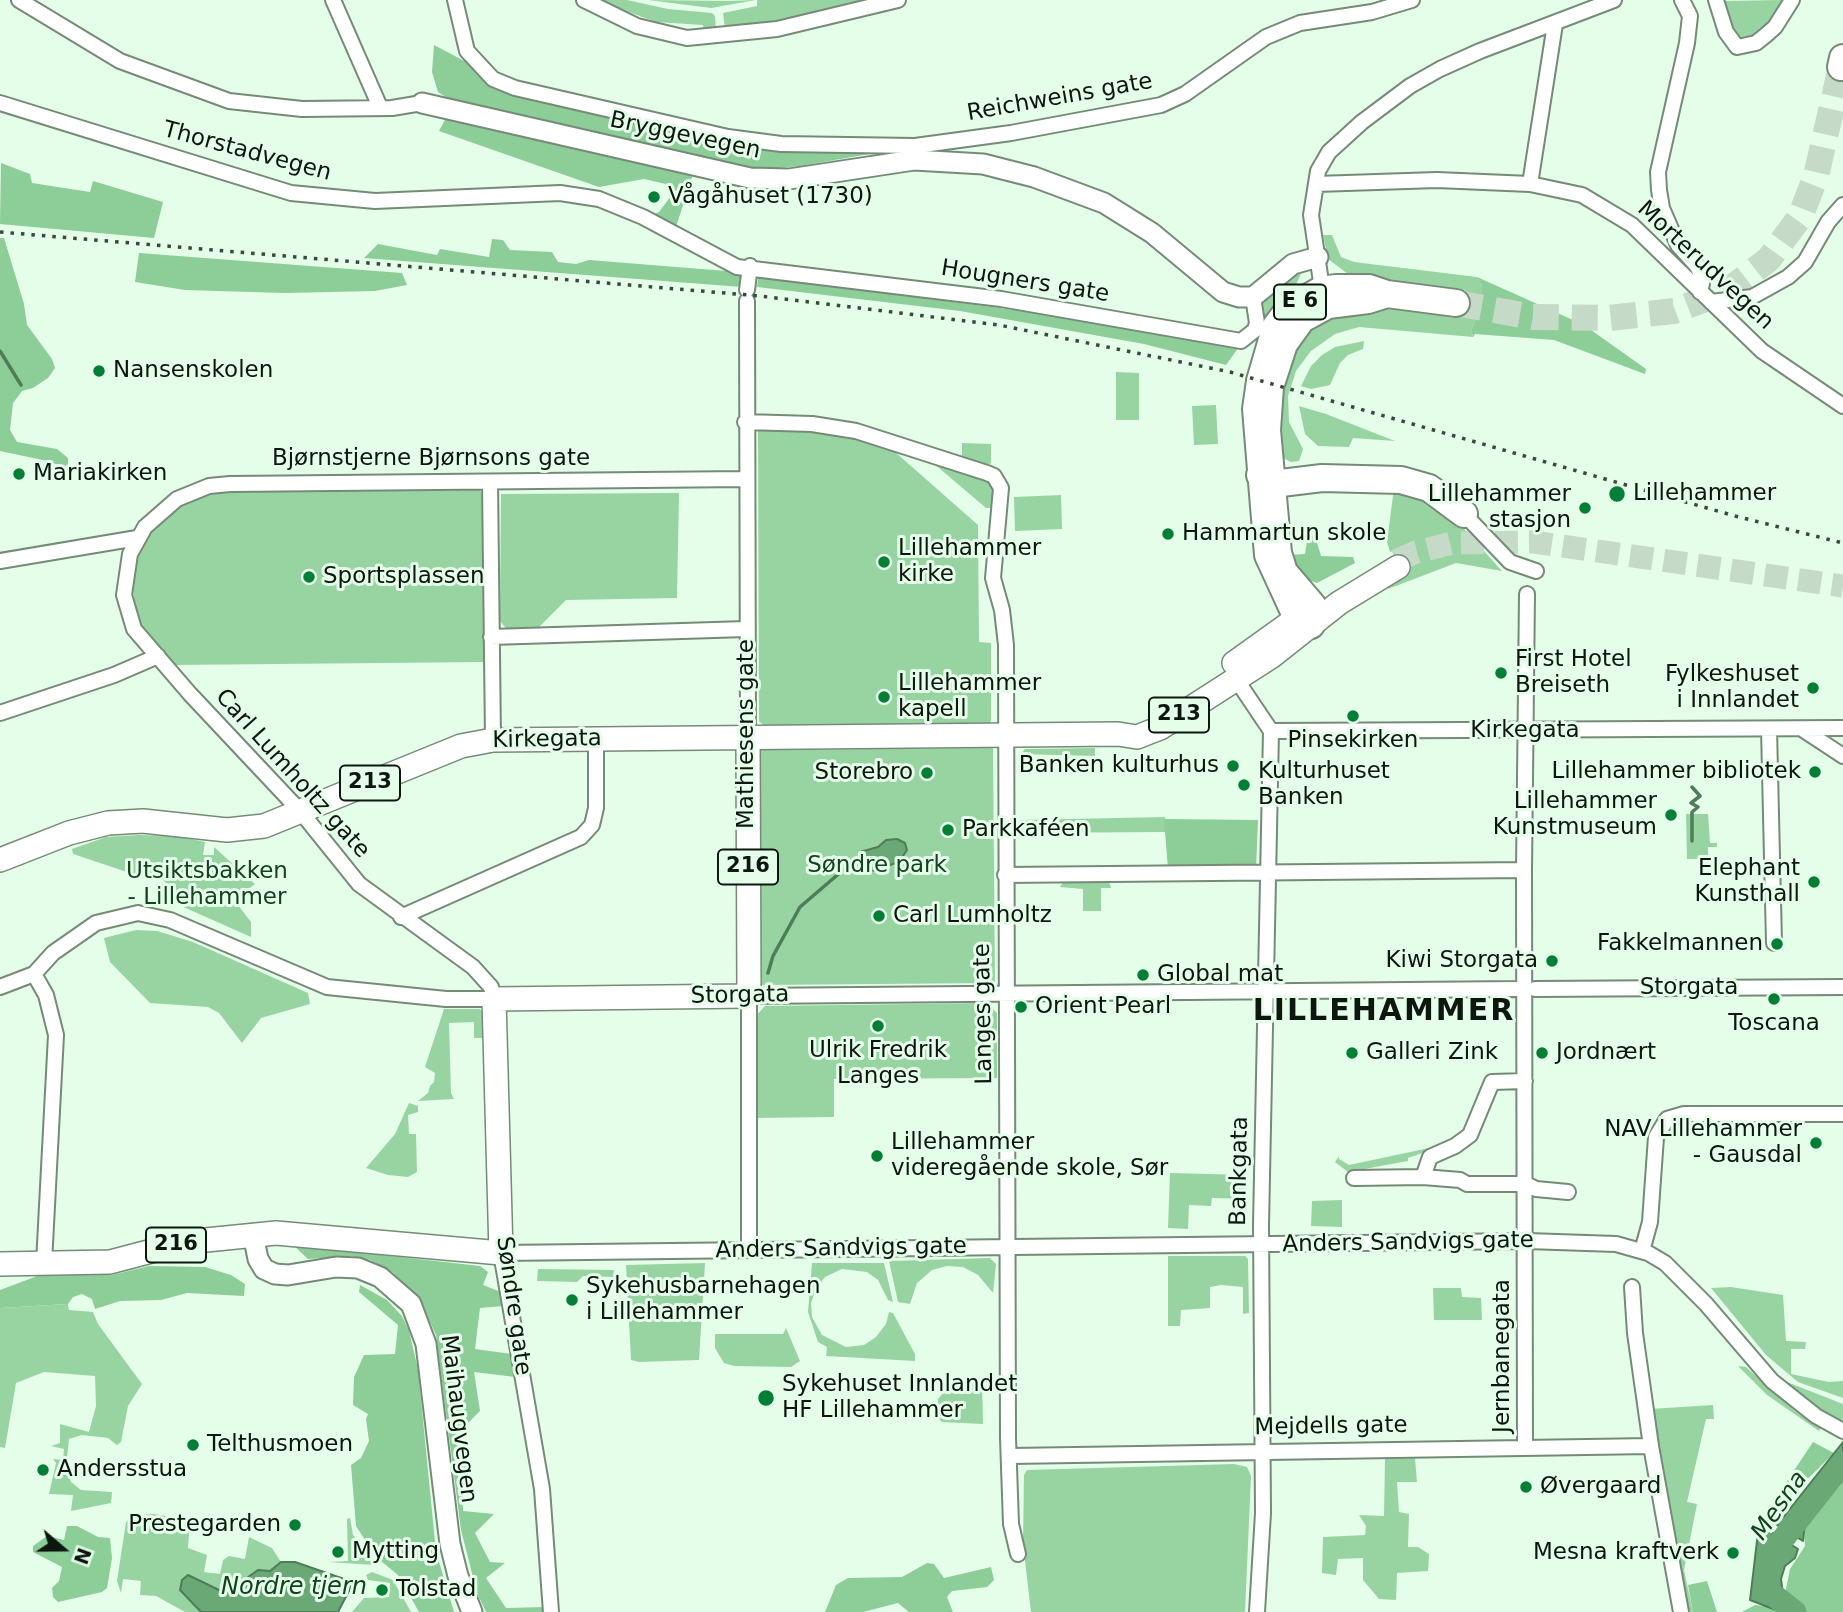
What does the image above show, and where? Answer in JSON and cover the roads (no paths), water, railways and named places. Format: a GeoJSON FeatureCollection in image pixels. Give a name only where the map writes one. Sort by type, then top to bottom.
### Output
{"type":"FeatureCollection","features":[{"type":"Feature","properties":{"kind":"highway","name":"E 6"},"geometry":{"type":"LineString","coordinates":[[1307,617],[1268,555],[1268,475],[1256,409],[1269,343],[1276,326],[1286,313],[1328,295],[1369,288],[1387,294],[1457,303]]}},
{"type":"Feature","properties":{"kind":"highway"},"geometry":{"type":"LineString","coordinates":[[1268,475],[1401,480],[1422,485],[1446,498],[1464,514]]}},
{"type":"Feature","properties":{"kind":"main road","name":"213"},"geometry":{"type":"LineString","coordinates":[[1230,671],[1307,617],[1368,576],[1397,564],[1307,617]]}},
{"type":"Feature","properties":{"kind":"main road","name":"Kirkegata"},"geometry":{"type":"LineString","coordinates":[[0,860],[69,833],[108,823],[143,821],[227,830],[271,825],[447,751],[493,740],[1118,734],[1137,737],[1160,728],[1230,671]]}},
{"type":"Feature","properties":{"kind":"main road","name":"Mathiesens gate"},"geometry":{"type":"LineString","coordinates":[[748,738],[749,996]]}},
{"type":"Feature","properties":{"kind":"main road","name":"Storgata"},"geometry":{"type":"LineString","coordinates":[[494,999],[749,996]]}},
{"type":"Feature","properties":{"kind":"main road","name":"Søndre gate"},"geometry":{"type":"LineString","coordinates":[[494,999],[501,1254]]}},
{"type":"Feature","properties":{"kind":"main road","name":"Anders Sandvigs gate"},"geometry":{"type":"LineString","coordinates":[[44,1263],[110,1262],[186,1242],[253,1234],[295,1234],[501,1254]]}},
{"type":"Feature","properties":{"kind":"main road","name":"216"},"geometry":{"type":"LineString","coordinates":[[0,1264],[44,1263]]}},
{"type":"Feature","properties":{"kind":"street","name":"Bryggevegen"},"geometry":{"type":"LineString","coordinates":[[19,0],[120,61],[229,101],[302,109],[422,103],[750,178],[789,179],[915,153],[983,164],[1069,189],[1104,203],[1152,233],[1223,292],[1253,297]]}},
{"type":"Feature","properties":{"kind":"street"},"geometry":{"type":"LineString","coordinates":[[333,0],[380,107]]}},
{"type":"Feature","properties":{"kind":"street","name":"Reichweins gate"},"geometry":{"type":"LineString","coordinates":[[455,0],[467,51],[493,79],[515,88],[728,136],[781,144],[915,153],[1161,105],[1185,94],[1266,37],[1311,20],[1372,12],[1412,0]]}},
{"type":"Feature","properties":{"kind":"street"},"geometry":{"type":"LineString","coordinates":[[584,0],[637,26],[665,34],[699,38],[801,24],[898,0]]}},
{"type":"Feature","properties":{"kind":"street"},"geometry":{"type":"LineString","coordinates":[[1328,295],[1331,269],[1319,259],[1311,215],[1318,171],[1329,152],[1362,122],[1410,86],[1479,51],[1614,0]]}},
{"type":"Feature","properties":{"kind":"street"},"geometry":{"type":"LineString","coordinates":[[1682,0],[1690,16],[1687,43],[1658,173],[1659,190],[1662,208],[1678,245],[1697,266],[1703,279],[1706,297],[1752,297],[1788,277],[1805,262],[1828,222],[1843,205]]}},
{"type":"Feature","properties":{"kind":"street"},"geometry":{"type":"LineString","coordinates":[[1716,0],[1726,32],[1737,47],[1756,43],[1775,27],[1792,0]]}},
{"type":"Feature","properties":{"kind":"street"},"geometry":{"type":"LineString","coordinates":[[1530,184],[1555,24]]}},
{"type":"Feature","properties":{"kind":"street","name":"Thorstadvegen"},"geometry":{"type":"LineString","coordinates":[[0,103],[301,194],[375,201],[560,193],[613,203],[737,267],[750,266]]}},
{"type":"Feature","properties":{"kind":"street","name":"Morterudvegen"},"geometry":{"type":"LineString","coordinates":[[1316,184],[1437,180],[1530,184],[1582,195],[1632,225],[1762,351],[1843,406]]}},
{"type":"Feature","properties":{"kind":"street"},"geometry":{"type":"LineString","coordinates":[[1253,297],[1299,260],[1319,259]]}},
{"type":"Feature","properties":{"kind":"street","name":"Hougners gate"},"geometry":{"type":"LineString","coordinates":[[750,266],[1001,299],[1241,341],[1255,330],[1257,323],[1253,297]]}},
{"type":"Feature","properties":{"kind":"street","name":"Mathiesens gate"},"geometry":{"type":"LineString","coordinates":[[748,738],[745,422],[750,266]]}},
{"type":"Feature","properties":{"kind":"street","name":"Langes gate"},"geometry":{"type":"LineString","coordinates":[[745,422],[822,425],[897,443],[994,477],[1001,488],[993,578],[1002,610],[1006,645],[1004,875],[1008,1438],[1011,1456],[1012,1524],[1018,1554]]}},
{"type":"Feature","properties":{"kind":"street","name":"Bjørnstjerne Bjørnsons gate"},"geometry":{"type":"LineString","coordinates":[[136,538],[171,504],[209,486],[746,479]]}},
{"type":"Feature","properties":{"kind":"street"},"geometry":{"type":"LineString","coordinates":[[489,482],[493,740]]}},
{"type":"Feature","properties":{"kind":"street"},"geometry":{"type":"LineString","coordinates":[[1464,514],[1510,562],[1536,571]]}},
{"type":"Feature","properties":{"kind":"street"},"geometry":{"type":"LineString","coordinates":[[0,561],[136,538]]}},
{"type":"Feature","properties":{"kind":"street","name":"Carl Lumholtz gate"},"geometry":{"type":"LineString","coordinates":[[136,538],[126,568],[127,610],[134,629],[190,694],[300,812],[359,884],[473,967],[491,988],[494,999]]}},
{"type":"Feature","properties":{"kind":"street","name":"Jernbanegata"},"geometry":{"type":"LineString","coordinates":[[1525,1446],[1527,1241],[1524,870],[1527,594]]}},
{"type":"Feature","properties":{"kind":"street"},"geometry":{"type":"LineString","coordinates":[[491,637],[746,629]]}},
{"type":"Feature","properties":{"kind":"street"},"geometry":{"type":"LineString","coordinates":[[0,713],[114,675],[158,656]]}},
{"type":"Feature","properties":{"kind":"street"},"geometry":{"type":"LineString","coordinates":[[1230,671],[1271,732]]}},
{"type":"Feature","properties":{"kind":"street","name":"Kirkegata"},"geometry":{"type":"LineString","coordinates":[[1271,732],[1843,728]]}},
{"type":"Feature","properties":{"kind":"street"},"geometry":{"type":"LineString","coordinates":[[1769,729],[1773,943]]}},
{"type":"Feature","properties":{"kind":"street"},"geometry":{"type":"LineString","coordinates":[[1802,729],[1843,756]]}},
{"type":"Feature","properties":{"kind":"street","name":"Bankgata"},"geometry":{"type":"LineString","coordinates":[[1258,1612],[1262,1451],[1261,1244],[1271,732]]}},
{"type":"Feature","properties":{"kind":"street"},"geometry":{"type":"LineString","coordinates":[[401,916],[581,837],[592,825],[596,808],[596,738]]}},
{"type":"Feature","properties":{"kind":"street"},"geometry":{"type":"LineString","coordinates":[[1004,875],[1524,870]]}},
{"type":"Feature","properties":{"kind":"street","name":"Storgata"},"geometry":{"type":"LineString","coordinates":[[0,987],[34,974],[53,953],[82,931],[105,919],[138,914],[170,920],[327,987],[446,999],[494,999]]}},
{"type":"Feature","properties":{"kind":"street"},"geometry":{"type":"LineString","coordinates":[[34,974],[46,995],[56,1035],[44,1263]]}},
{"type":"Feature","properties":{"kind":"street","name":"Storgata"},"geometry":{"type":"LineString","coordinates":[[749,996],[1843,986]]}},
{"type":"Feature","properties":{"kind":"street","name":"Mathiesens gate"},"geometry":{"type":"LineString","coordinates":[[749,996],[749,1250]]}},
{"type":"Feature","properties":{"kind":"street"},"geometry":{"type":"LineString","coordinates":[[1423,1177],[1430,1157],[1455,1146],[1470,1135],[1492,1082],[1525,1081]]}},
{"type":"Feature","properties":{"kind":"street"},"geometry":{"type":"LineString","coordinates":[[1839,1429],[1772,1381],[1706,1304],[1665,1263],[1642,1251],[1650,1222],[1656,1137],[1667,1119],[1684,1114],[1843,1114]]}},
{"type":"Feature","properties":{"kind":"street"},"geometry":{"type":"LineString","coordinates":[[1354,1178],[1423,1177],[1460,1180],[1467,1184],[1526,1184],[1536,1189],[1568,1192]]}},
{"type":"Feature","properties":{"kind":"street","name":"Maihaugvegen"},"geometry":{"type":"LineString","coordinates":[[253,1234],[258,1259],[264,1269],[275,1275],[336,1267],[358,1268],[380,1277],[411,1304],[426,1344],[450,1544],[458,1576],[472,1612]]}},
{"type":"Feature","properties":{"kind":"street","name":"Anders Sandvigs gate"},"geometry":{"type":"LineString","coordinates":[[501,1254],[1527,1241],[1603,1243],[1642,1251]]}},
{"type":"Feature","properties":{"kind":"street","name":"Søndre gate"},"geometry":{"type":"LineString","coordinates":[[501,1254],[542,1489],[551,1612]]}},
{"type":"Feature","properties":{"kind":"street"},"geometry":{"type":"LineString","coordinates":[[1632,1287],[1633,1323],[1651,1446],[1681,1612]]}},
{"type":"Feature","properties":{"kind":"street","name":"Mejdells gate"},"geometry":{"type":"LineString","coordinates":[[1011,1456],[1651,1446]]}},
{"type":"Feature","properties":{"kind":"water"},"geometry":{"type":"Polygon","coordinates":[[[897,839],[905,843],[907,850],[899,862],[869,872],[858,863],[860,852],[878,847],[886,840],[897,839]]]}},
{"type":"Feature","properties":{"kind":"water"},"geometry":{"type":"Polygon","coordinates":[[[1843,1442],[1843,1477],[1805,1521],[1803,1541],[1777,1525],[1843,1442]]]}},
{"type":"Feature","properties":{"kind":"water"},"geometry":{"type":"Polygon","coordinates":[[[1759,1524],[1798,1549],[1795,1558],[1785,1566],[1781,1579],[1783,1594],[1800,1612],[1781,1612],[1750,1600],[1759,1524]]]}},
{"type":"Feature","properties":{"kind":"water","name":"Nordre tjern"},"geometry":{"type":"Polygon","coordinates":[[[281,1562],[295,1562],[347,1580],[351,1587],[338,1612],[201,1612],[180,1590],[182,1580],[188,1575],[219,1590],[230,1590],[258,1570],[270,1571],[281,1562]]]}},
{"type":"Feature","properties":{"kind":"waterway"},"geometry":{"type":"LineString","coordinates":[[0,351],[21,385]]}},
{"type":"Feature","properties":{"kind":"waterway"},"geometry":{"type":"LineString","coordinates":[[1692,787],[1700,796],[1691,803],[1698,807],[1692,812],[1692,841]]}},
{"type":"Feature","properties":{"kind":"waterway"},"geometry":{"type":"LineString","coordinates":[[768,973],[773,956],[800,907],[856,859]]}},
{"type":"Feature","properties":{"kind":"waterway","name":"Mesna"},"geometry":{"type":"LineString","coordinates":[[1795,1612],[1771,1593],[1766,1581],[1774,1556],[1783,1539],[1843,1463]]}},
{"type":"Feature","properties":{"kind":"tunnel"},"geometry":{"type":"LineString","coordinates":[[1456,303],[1533,317],[1608,318],[1674,311],[1729,290],[1769,259],[1800,217],[1816,176],[1841,67]]}},
{"type":"Feature","properties":{"kind":"tunnel"},"geometry":{"type":"LineString","coordinates":[[1396,561],[1416,552],[1452,543],[1534,542],[1843,586]]}},
{"type":"Feature","properties":{"kind":"railway"},"geometry":{"type":"LineString","coordinates":[[0,232],[760,296],[999,325],[1230,372],[1735,516],[1843,543]]}},
{"type":"Feature","properties":{"kind":"place","name":"Vågåhuset (1730)"},"geometry":{"type":"Point","coordinates":[654,197]}},
{"type":"Feature","properties":{"kind":"place","name":"Nansenskolen"},"geometry":{"type":"Point","coordinates":[99,371]}},
{"type":"Feature","properties":{"kind":"place","name":"Mariakirken"},"geometry":{"type":"Point","coordinates":[19,474]}},
{"type":"Feature","properties":{"kind":"place","name":"Lillehammer"},"geometry":{"type":"Point","coordinates":[1617,494]}},
{"type":"Feature","properties":{"kind":"place","name":"Lillehammer stasjon"},"geometry":{"type":"Point","coordinates":[1585,508]}},
{"type":"Feature","properties":{"kind":"place","name":"Hammartun skole"},"geometry":{"type":"Point","coordinates":[1168,534]}},
{"type":"Feature","properties":{"kind":"place","name":"Lillehammer kirke"},"geometry":{"type":"Point","coordinates":[884,562]}},
{"type":"Feature","properties":{"kind":"place","name":"Sportsplassen"},"geometry":{"type":"Point","coordinates":[309,577]}},
{"type":"Feature","properties":{"kind":"place","name":"First Hotel Breiseth"},"geometry":{"type":"Point","coordinates":[1501,673]}},
{"type":"Feature","properties":{"kind":"place","name":"Fylkeshuset i Innlandet"},"geometry":{"type":"Point","coordinates":[1813,688]}},
{"type":"Feature","properties":{"kind":"place","name":"Lillehammer kapell"},"geometry":{"type":"Point","coordinates":[884,697]}},
{"type":"Feature","properties":{"kind":"place","name":"Pinsekirken"},"geometry":{"type":"Point","coordinates":[1353,716]}},
{"type":"Feature","properties":{"kind":"place","name":"Banken kulturhus"},"geometry":{"type":"Point","coordinates":[1233,766]}},
{"type":"Feature","properties":{"kind":"place","name":"Lillehammer bibliotek"},"geometry":{"type":"Point","coordinates":[1815,772]}},
{"type":"Feature","properties":{"kind":"place","name":"Storebro"},"geometry":{"type":"Point","coordinates":[927,773]}},
{"type":"Feature","properties":{"kind":"place","name":"Kulturhuset Banken"},"geometry":{"type":"Point","coordinates":[1244,785]}},
{"type":"Feature","properties":{"kind":"place","name":"Lillehammer Kunstmuseum"},"geometry":{"type":"Point","coordinates":[1671,815]}},
{"type":"Feature","properties":{"kind":"place","name":"Parkkaféen"},"geometry":{"type":"Point","coordinates":[948,830]}},
{"type":"Feature","properties":{"kind":"place","name":"Elephant Kunsthall"},"geometry":{"type":"Point","coordinates":[1814,882]}},
{"type":"Feature","properties":{"kind":"place","name":"Carl Lumholtz"},"geometry":{"type":"Point","coordinates":[879,916]}},
{"type":"Feature","properties":{"kind":"place","name":"Fakkelmannen"},"geometry":{"type":"Point","coordinates":[1777,944]}},
{"type":"Feature","properties":{"kind":"place","name":"Kiwi Storgata"},"geometry":{"type":"Point","coordinates":[1552,961]}},
{"type":"Feature","properties":{"kind":"place","name":"Global mat"},"geometry":{"type":"Point","coordinates":[1143,975]}},
{"type":"Feature","properties":{"kind":"place","name":"Toscana"},"geometry":{"type":"Point","coordinates":[1774,999]}},
{"type":"Feature","properties":{"kind":"place","name":"Orient Pearl"},"geometry":{"type":"Point","coordinates":[1021,1007]}},
{"type":"Feature","properties":{"kind":"place","name":"Ulrik Fredrik Langes"},"geometry":{"type":"Point","coordinates":[878,1026]}},
{"type":"Feature","properties":{"kind":"place","name":"Galleri Zink"},"geometry":{"type":"Point","coordinates":[1352,1053]}},
{"type":"Feature","properties":{"kind":"place","name":"Jordnært"},"geometry":{"type":"Point","coordinates":[1542,1053]}},
{"type":"Feature","properties":{"kind":"place","name":"NAV Lillehammer - Gausdal"},"geometry":{"type":"Point","coordinates":[1816,1143]}},
{"type":"Feature","properties":{"kind":"place","name":"Lillehammer videregående skole, Sør"},"geometry":{"type":"Point","coordinates":[877,1156]}},
{"type":"Feature","properties":{"kind":"place","name":"Sykehusbarnehagen i Lillehammer"},"geometry":{"type":"Point","coordinates":[572,1300]}},
{"type":"Feature","properties":{"kind":"place","name":"Sykehuset Innlandet HF Lillehammer"},"geometry":{"type":"Point","coordinates":[766,1398]}},
{"type":"Feature","properties":{"kind":"place","name":"Telthusmoen"},"geometry":{"type":"Point","coordinates":[193,1445]}},
{"type":"Feature","properties":{"kind":"place","name":"Andersstua"},"geometry":{"type":"Point","coordinates":[43,1470]}},
{"type":"Feature","properties":{"kind":"place","name":"Øvergaard"},"geometry":{"type":"Point","coordinates":[1526,1487]}},
{"type":"Feature","properties":{"kind":"place","name":"Prestegarden"},"geometry":{"type":"Point","coordinates":[295,1525]}},
{"type":"Feature","properties":{"kind":"place","name":"Mytting"},"geometry":{"type":"Point","coordinates":[338,1552]}},
{"type":"Feature","properties":{"kind":"place","name":"Mesna kraftverk"},"geometry":{"type":"Point","coordinates":[1733,1553]}},
{"type":"Feature","properties":{"kind":"place","name":"Tolstad"},"geometry":{"type":"Point","coordinates":[382,1590]}},
{"type":"Feature","properties":{"kind":"district","name":"LILLEHAMMER"},"geometry":{"type":"Point","coordinates":[1384,1012]}},
{"type":"Feature","properties":{"kind":"park label","name":"Søndre park"},"geometry":{"type":"Point","coordinates":[877,866]}},
{"type":"Feature","properties":{"kind":"park label","name":"Utsiktsbakken - Lillehammer"},"geometry":{"type":"Point","coordinates":[207,885]}}]}
